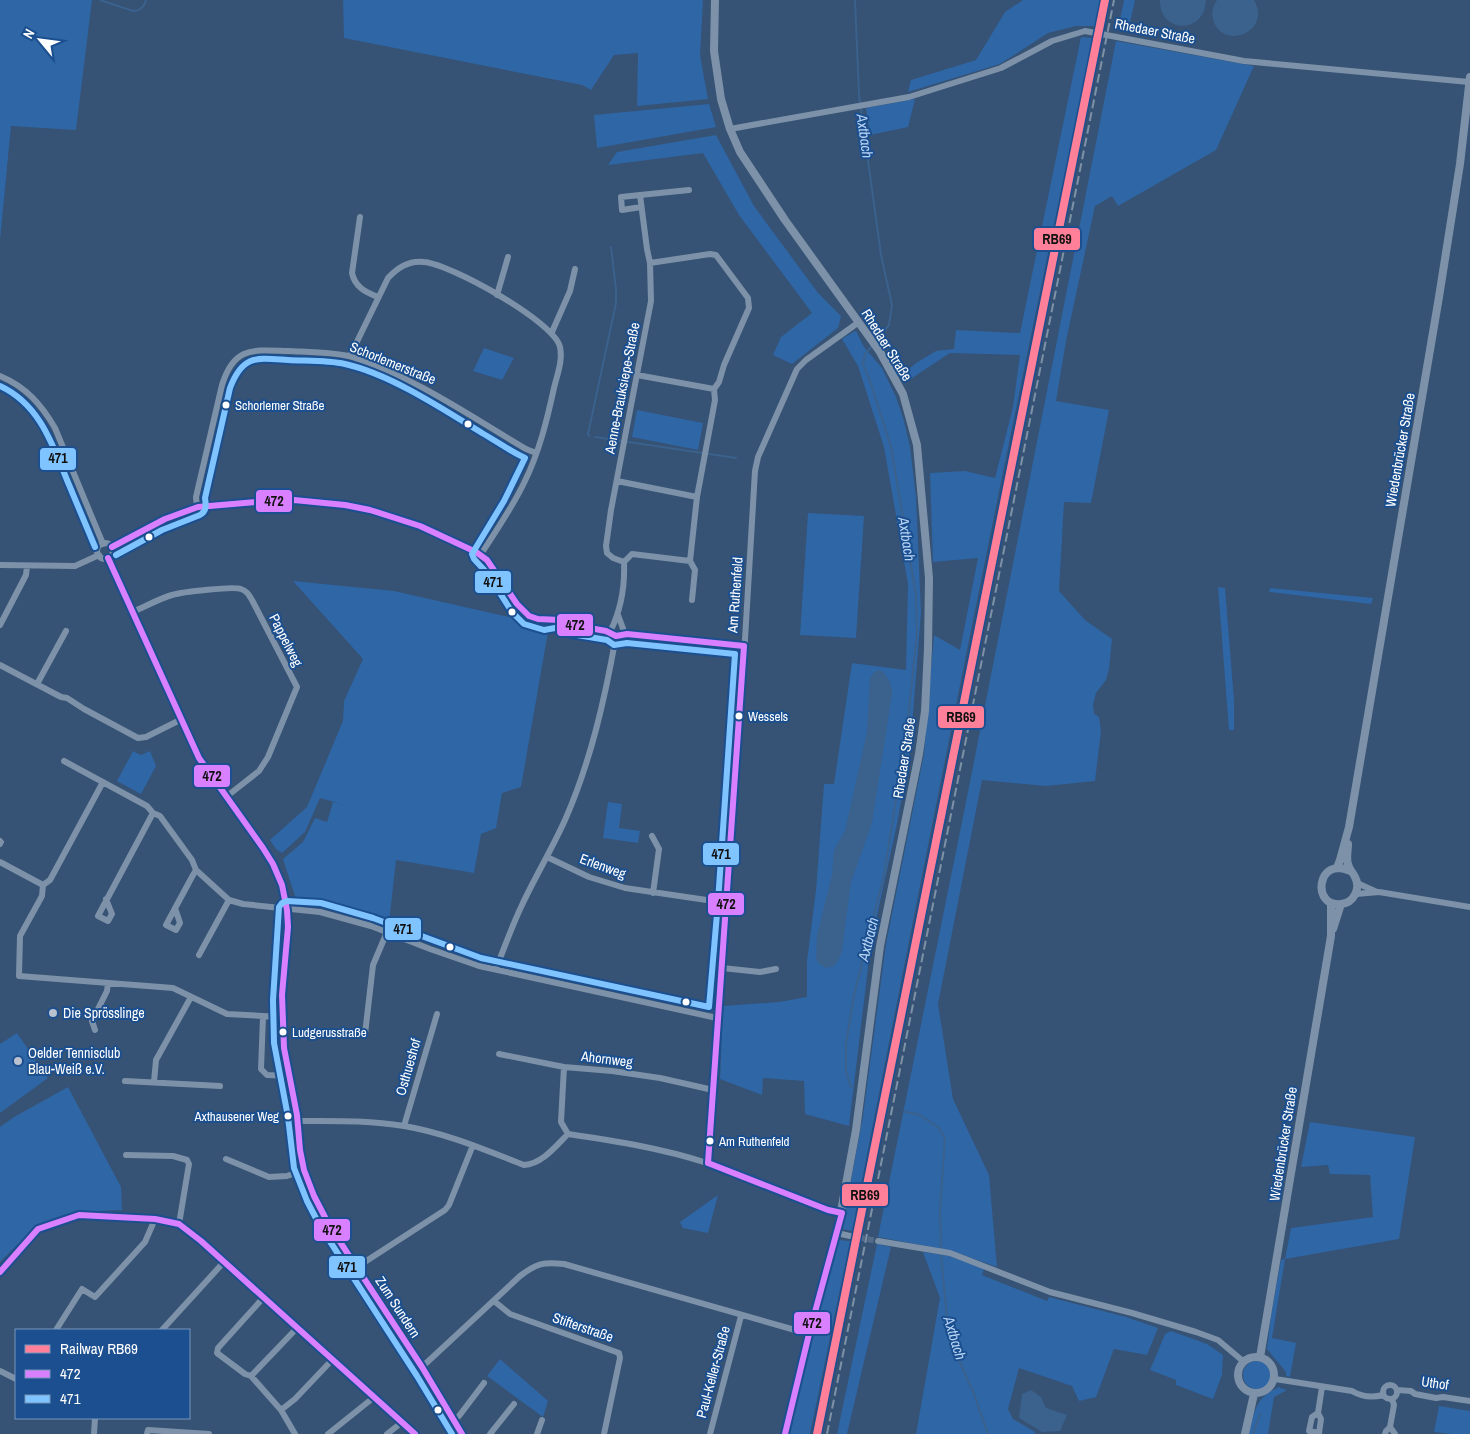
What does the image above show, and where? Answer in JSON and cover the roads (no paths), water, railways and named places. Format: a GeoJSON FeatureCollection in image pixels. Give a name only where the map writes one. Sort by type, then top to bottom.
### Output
{"type":"FeatureCollection","features":[{"type":"Feature","properties":{"kind":"street","name":"Rhedaer Straße"},"geometry":{"type":"LineString","coordinates":[[715,0],[714,51],[722,99],[730,128],[740,152],[760,185],[880,352],[903,394],[918,444],[929,578],[925,711],[919,754],[880,946],[858,1116],[842,1212],[808,1334],[785,1434]]}},
{"type":"Feature","properties":{"kind":"street","name":"Rhedaer Straße"},"geometry":{"type":"LineString","coordinates":[[730,128],[910,97],[1001,68],[1052,41],[1085,31],[1244,61],[1469,82]]}},
{"type":"Feature","properties":{"kind":"street","name":"Wiedenbrücker Straße"},"geometry":{"type":"LineString","coordinates":[[1348,827],[1439,297],[1460,164],[1470,76]]}},
{"type":"Feature","properties":{"kind":"street"},"geometry":{"type":"LineString","coordinates":[[641,207],[622,210],[621,197],[688,190]]}},
{"type":"Feature","properties":{"kind":"street","name":"Aenne-Brauksiepe-Straße"},"geometry":{"type":"LineString","coordinates":[[624,562],[613,558],[608,553],[606,546],[651,301],[650,263],[640,195]]}},
{"type":"Feature","properties":{"kind":"street"},"geometry":{"type":"LineString","coordinates":[[360,217],[352,273],[358,286],[367,293],[378,297]]}},
{"type":"Feature","properties":{"kind":"street"},"geometry":{"type":"LineString","coordinates":[[650,263],[710,254],[716,255],[748,298],[749,308],[714,390],[715,400],[697,497],[690,561],[695,570],[692,600]]}},
{"type":"Feature","properties":{"kind":"street"},"geometry":{"type":"LineString","coordinates":[[497,295],[508,258]]}},
{"type":"Feature","properties":{"kind":"street"},"geometry":{"type":"LineString","coordinates":[[350,356],[388,278],[396,269],[406,264],[424,262],[447,268],[532,316],[552,332],[559,344],[561,359],[536,453],[525,482],[512,506],[481,554]]}},
{"type":"Feature","properties":{"kind":"street"},"geometry":{"type":"LineString","coordinates":[[552,332],[570,291],[575,269]]}},
{"type":"Feature","properties":{"kind":"street","name":"Am Ruthenfeld"},"geometry":{"type":"LineString","coordinates":[[708,1163],[750,580],[755,471],[758,457],[797,369],[806,360],[859,322]]}},
{"type":"Feature","properties":{"kind":"street","name":"Schorlemerstraße"},"geometry":{"type":"LineString","coordinates":[[197,507],[196,497],[227,368],[248,352],[258,350],[350,356],[424,388],[526,449],[536,453]]}},
{"type":"Feature","properties":{"kind":"street"},"geometry":{"type":"LineString","coordinates":[[637,375],[714,390]]}},
{"type":"Feature","properties":{"kind":"street"},"geometry":{"type":"LineString","coordinates":[[0,376],[34,397],[46,412],[55,428],[103,544]]}},
{"type":"Feature","properties":{"kind":"street"},"geometry":{"type":"LineString","coordinates":[[617,481],[697,497]]}},
{"type":"Feature","properties":{"kind":"street"},"geometry":{"type":"LineString","coordinates":[[112,547],[158,522],[197,507],[278,500],[331,502],[392,515],[414,523],[481,554],[494,568],[519,607],[528,616],[546,621],[555,619],[573,625],[610,632],[616,636],[625,634],[744,646]]}},
{"type":"Feature","properties":{"kind":"street"},"geometry":{"type":"LineString","coordinates":[[103,544],[112,547]]}},
{"type":"Feature","properties":{"kind":"street"},"geometry":{"type":"LineString","coordinates":[[99,556],[99,546],[103,544]]}},
{"type":"Feature","properties":{"kind":"street"},"geometry":{"type":"LineString","coordinates":[[0,565],[75,566],[99,556],[105,559],[112,556],[112,547]]}},
{"type":"Feature","properties":{"kind":"street"},"geometry":{"type":"LineString","coordinates":[[610,632],[618,615],[624,576],[624,562],[632,554],[690,561]]}},
{"type":"Feature","properties":{"kind":"street","name":"Zum Sundern"},"geometry":{"type":"LineString","coordinates":[[108,558],[180,720],[199,758],[273,864],[282,885],[287,910],[282,1017],[284,1048],[298,1120],[300,1150],[304,1170],[314,1196],[329,1225],[422,1367],[462,1434]]}},
{"type":"Feature","properties":{"kind":"street"},"geometry":{"type":"LineString","coordinates":[[0,625],[26,575],[27,566]]}},
{"type":"Feature","properties":{"kind":"street","name":"Pappelweg"},"geometry":{"type":"LineString","coordinates":[[132,612],[172,595],[210,590],[241,589],[248,593],[297,687],[268,758],[259,771],[226,797]]}},
{"type":"Feature","properties":{"kind":"street"},"geometry":{"type":"LineString","coordinates":[[618,615],[625,634]]}},
{"type":"Feature","properties":{"kind":"street"},"geometry":{"type":"LineString","coordinates":[[36,684],[66,631]]}},
{"type":"Feature","properties":{"kind":"street"},"geometry":{"type":"LineString","coordinates":[[496,969],[522,906],[565,819],[593,740],[605,698],[616,636]]}},
{"type":"Feature","properties":{"kind":"street"},"geometry":{"type":"LineString","coordinates":[[0,665],[61,697],[67,698],[84,710],[138,738],[146,737],[180,720]]}},
{"type":"Feature","properties":{"kind":"street"},"geometry":{"type":"LineString","coordinates":[[64,761],[147,806],[153,813],[160,816],[192,860],[196,870],[205,876],[228,900],[287,910],[320,912],[371,926],[479,966],[717,1018]]}},
{"type":"Feature","properties":{"kind":"street"},"geometry":{"type":"LineString","coordinates":[[103,782],[50,880],[43,885],[42,896],[20,936],[19,976],[173,988],[227,1014],[282,1017]]}},
{"type":"Feature","properties":{"kind":"street"},"geometry":{"type":"LineString","coordinates":[[106,899],[153,813]]}},
{"type":"Feature","properties":{"kind":"street"},"geometry":{"type":"LineString","coordinates":[[1337,868],[1348,827]]}},
{"type":"Feature","properties":{"kind":"street"},"geometry":{"type":"LineString","coordinates":[[1348,827],[1347,862],[1350,871],[1358,883],[1378,892]]}},
{"type":"Feature","properties":{"kind":"street"},"geometry":{"type":"LineString","coordinates":[[652,836],[659,849],[653,893]]}},
{"type":"Feature","properties":{"kind":"street","name":"Erlenweg"},"geometry":{"type":"LineString","coordinates":[[547,857],[605,883],[653,893],[727,903]]}},
{"type":"Feature","properties":{"kind":"street"},"geometry":{"type":"LineString","coordinates":[[0,862],[43,885]]}},
{"type":"Feature","properties":{"kind":"street"},"geometry":{"type":"LineString","coordinates":[[1350,871],[1337,868],[1327,872],[1321,882],[1323,894],[1331,902],[1341,904],[1348,902],[1356,894],[1358,883]]}},
{"type":"Feature","properties":{"kind":"street"},"geometry":{"type":"LineString","coordinates":[[175,908],[196,870]]}},
{"type":"Feature","properties":{"kind":"street"},"geometry":{"type":"LineString","coordinates":[[1356,894],[1378,892],[1470,907]]}},
{"type":"Feature","properties":{"kind":"street"},"geometry":{"type":"LineString","coordinates":[[199,955],[228,900]]}},
{"type":"Feature","properties":{"kind":"street"},"geometry":{"type":"LineString","coordinates":[[1331,902],[1331,936]]}},
{"type":"Feature","properties":{"kind":"street"},"geometry":{"type":"LineString","coordinates":[[1331,936],[1341,904]]}},
{"type":"Feature","properties":{"kind":"street"},"geometry":{"type":"LineString","coordinates":[[365,1034],[373,965],[387,932]]}},
{"type":"Feature","properties":{"kind":"street","name":"Wiedenbrücker Straße"},"geometry":{"type":"LineString","coordinates":[[1260,1357],[1331,936]]}},
{"type":"Feature","properties":{"kind":"street"},"geometry":{"type":"LineString","coordinates":[[722,968],[760,972],[776,969]]}},
{"type":"Feature","properties":{"kind":"street"},"geometry":{"type":"LineString","coordinates":[[95,1030],[92,1021],[107,991],[108,983]]}},
{"type":"Feature","properties":{"kind":"street"},"geometry":{"type":"LineString","coordinates":[[154,1082],[156,1060],[191,998]]}},
{"type":"Feature","properties":{"kind":"street","name":"Osthueshof"},"geometry":{"type":"LineString","coordinates":[[404,1126],[437,1014]]}},
{"type":"Feature","properties":{"kind":"street"},"geometry":{"type":"LineString","coordinates":[[263,1017],[261,1069],[267,1075],[290,1076]]}},
{"type":"Feature","properties":{"kind":"street","name":"Ahornweg"},"geometry":{"type":"LineString","coordinates":[[498,1054],[564,1067],[650,1077],[713,1090]]}},
{"type":"Feature","properties":{"kind":"street"},"geometry":{"type":"LineString","coordinates":[[564,1067],[561,1122],[568,1134]]}},
{"type":"Feature","properties":{"kind":"street"},"geometry":{"type":"LineString","coordinates":[[125,1081],[220,1086]]}},
{"type":"Feature","properties":{"kind":"street"},"geometry":{"type":"LineString","coordinates":[[298,1120],[362,1122],[404,1126],[442,1134],[524,1165],[532,1165],[541,1160],[568,1134]]}},
{"type":"Feature","properties":{"kind":"street"},"geometry":{"type":"LineString","coordinates":[[568,1134],[634,1144],[708,1163],[828,1210],[842,1212]]}},
{"type":"Feature","properties":{"kind":"street"},"geometry":{"type":"LineString","coordinates":[[357,1267],[445,1210],[449,1205],[473,1145]]}},
{"type":"Feature","properties":{"kind":"street"},"geometry":{"type":"LineString","coordinates":[[126,1155],[173,1156],[187,1160],[189,1164],[179,1224]]}},
{"type":"Feature","properties":{"kind":"street"},"geometry":{"type":"LineString","coordinates":[[226,1159],[269,1177],[287,1176],[304,1170]]}},
{"type":"Feature","properties":{"kind":"street"},"geometry":{"type":"LineString","coordinates":[[0,1272],[38,1229],[79,1215],[155,1218],[179,1224],[264,1297],[373,1398],[415,1434]]}},
{"type":"Feature","properties":{"kind":"street"},"geometry":{"type":"LineString","coordinates":[[57,1329],[70,1311],[82,1289],[96,1297],[146,1242],[155,1218]]}},
{"type":"Feature","properties":{"kind":"street"},"geometry":{"type":"LineString","coordinates":[[837,1233],[850,1236]]}},
{"type":"Feature","properties":{"kind":"street"},"geometry":{"type":"LineString","coordinates":[[878,1241],[950,1253],[1050,1292],[1196,1332],[1218,1340],[1244,1362]]}},
{"type":"Feature","properties":{"kind":"street"},"geometry":{"type":"LineString","coordinates":[[163,1329],[223,1263]]}},
{"type":"Feature","properties":{"kind":"street"},"geometry":{"type":"LineString","coordinates":[[422,1367],[530,1268],[538,1264],[564,1264],[808,1334]]}},
{"type":"Feature","properties":{"kind":"street"},"geometry":{"type":"LineString","coordinates":[[264,1297],[217,1351],[218,1355],[251,1376],[281,1410],[295,1434]]}},
{"type":"Feature","properties":{"kind":"street","name":"Stifterstraße"},"geometry":{"type":"LineString","coordinates":[[494,1301],[510,1314],[619,1354],[620,1358],[604,1434]]}},
{"type":"Feature","properties":{"kind":"street","name":"Paul-Keller-Straße"},"geometry":{"type":"LineString","coordinates":[[710,1434],[741,1316]]}},
{"type":"Feature","properties":{"kind":"street"},"geometry":{"type":"LineString","coordinates":[[251,1376],[297,1328]]}},
{"type":"Feature","properties":{"kind":"street"},"geometry":{"type":"LineString","coordinates":[[1253,1357],[1260,1357],[1272,1365],[1275,1379],[1272,1386],[1266,1391],[1254,1394],[1244,1389],[1239,1382],[1239,1368],[1244,1362],[1253,1357]]}},
{"type":"Feature","properties":{"kind":"street"},"geometry":{"type":"LineString","coordinates":[[281,1410],[295,1399],[332,1360]]}},
{"type":"Feature","properties":{"kind":"street"},"geometry":{"type":"LineString","coordinates":[[0,1372],[15,1379]]}},
{"type":"Feature","properties":{"kind":"street"},"geometry":{"type":"LineString","coordinates":[[1275,1379],[1352,1392],[1373,1398],[1383,1395]]}},
{"type":"Feature","properties":{"kind":"street"},"geometry":{"type":"LineString","coordinates":[[454,1420],[484,1383]]}},
{"type":"Feature","properties":{"kind":"street"},"geometry":{"type":"LineString","coordinates":[[1383,1395],[1384,1389],[1389,1385],[1395,1387],[1397,1390],[1395,1397],[1392,1399]]}},
{"type":"Feature","properties":{"kind":"street"},"geometry":{"type":"LineString","coordinates":[[1314,1433],[1310,1431],[1312,1418],[1318,1413],[1322,1387]]}},
{"type":"Feature","properties":{"kind":"street","name":"Uthof"},"geometry":{"type":"LineString","coordinates":[[1397,1390],[1411,1391],[1415,1394],[1436,1398],[1443,1397],[1470,1401]]}},
{"type":"Feature","properties":{"kind":"street"},"geometry":{"type":"LineString","coordinates":[[1245,1434],[1254,1394]]}},
{"type":"Feature","properties":{"kind":"street"},"geometry":{"type":"LineString","coordinates":[[1383,1395],[1386,1398],[1392,1399]]}},
{"type":"Feature","properties":{"kind":"street"},"geometry":{"type":"LineString","coordinates":[[328,1434],[373,1398]]}},
{"type":"Feature","properties":{"kind":"street"},"geometry":{"type":"LineString","coordinates":[[1385,1434],[1390,1427],[1394,1405],[1392,1399]]}},
{"type":"Feature","properties":{"kind":"street"},"geometry":{"type":"LineString","coordinates":[[490,1434],[514,1404]]}},
{"type":"Feature","properties":{"kind":"street"},"geometry":{"type":"LineString","coordinates":[[94,1434],[95,1419]]}},
{"type":"Feature","properties":{"kind":"street"},"geometry":{"type":"LineString","coordinates":[[537,1434],[542,1420]]}},
{"type":"Feature","properties":{"kind":"street"},"geometry":{"type":"LineString","coordinates":[[387,1434],[401,1423]]}},
{"type":"Feature","properties":{"kind":"street"},"geometry":{"type":"LineString","coordinates":[[1390,1427],[1395,1432],[1394,1434]]}},
{"type":"Feature","properties":{"kind":"street"},"geometry":{"type":"LineString","coordinates":[[147,1434],[148,1430],[209,1434]]}},
{"type":"Feature","properties":{"kind":"waterway"},"geometry":{"type":"LineString","coordinates":[[100,0],[133,11],[141,8],[146,0]]}},
{"type":"Feature","properties":{"kind":"waterway","name":"Axtbach"},"geometry":{"type":"LineString","coordinates":[[855,0],[859,95],[881,255],[892,305],[889,325],[875,342]]}},
{"type":"Feature","properties":{"kind":"waterway"},"geometry":{"type":"LineString","coordinates":[[589,436],[616,303],[611,247]]}},
{"type":"Feature","properties":{"kind":"waterway","name":"Axtbach"},"geometry":{"type":"LineString","coordinates":[[851,1087],[846,1072],[846,1044],[854,995],[884,875],[907,730],[917,633],[916,595],[891,447],[863,364],[865,354],[872,346]]}},
{"type":"Feature","properties":{"kind":"waterway"},"geometry":{"type":"LineString","coordinates":[[0,383],[21,396],[34,407],[42,418],[52,436],[87,517]]}},
{"type":"Feature","properties":{"kind":"waterway"},"geometry":{"type":"LineString","coordinates":[[595,437],[736,458]]}},
{"type":"Feature","properties":{"kind":"waterway","name":"Axtbach"},"geometry":{"type":"LineString","coordinates":[[905,1112],[918,1114],[938,1127],[945,1138],[940,1209],[941,1249]]}},
{"type":"Feature","properties":{"kind":"waterway","name":"Axtbach"},"geometry":{"type":"LineString","coordinates":[[941,1254],[947,1318],[959,1360],[974,1394],[988,1434]]}},
{"type":"Feature","properties":{"kind":"waterway"},"geometry":{"type":"LineString","coordinates":[[1253,1434],[1260,1414]]}},
{"type":"Feature","properties":{"kind":"tunnel"},"geometry":{"type":"LineString","coordinates":[[850,1236],[878,1241]]}},
{"type":"Feature","properties":{"kind":"railway"},"geometry":{"type":"LineString","coordinates":[[827,1434],[1114,0]]}},
{"type":"Feature","properties":{"kind":"rail line","name":"RB69"},"geometry":{"type":"LineString","coordinates":[[817,1434],[1105,0]]}},
{"type":"Feature","properties":{"kind":"place","name":"Schorlemer Straße"},"geometry":{"type":"Point","coordinates":[226,405]}},
{"type":"Feature","properties":{"kind":"place","name":"Wessels"},"geometry":{"type":"Point","coordinates":[739,716]}},
{"type":"Feature","properties":{"kind":"place","name":"Die Sprösslinge"},"geometry":{"type":"Point","coordinates":[53,1013]}},
{"type":"Feature","properties":{"kind":"place","name":"Ludgerusstraße"},"geometry":{"type":"Point","coordinates":[283,1032]}},
{"type":"Feature","properties":{"kind":"place","name":"Oelder Tennisclub Blau-Weiß e.V."},"geometry":{"type":"Point","coordinates":[18,1061]}},
{"type":"Feature","properties":{"kind":"place","name":"Axthausener Weg"},"geometry":{"type":"Point","coordinates":[288,1116]}},
{"type":"Feature","properties":{"kind":"place","name":"Am Ruthenfeld"},"geometry":{"type":"Point","coordinates":[710,1141]}}]}
